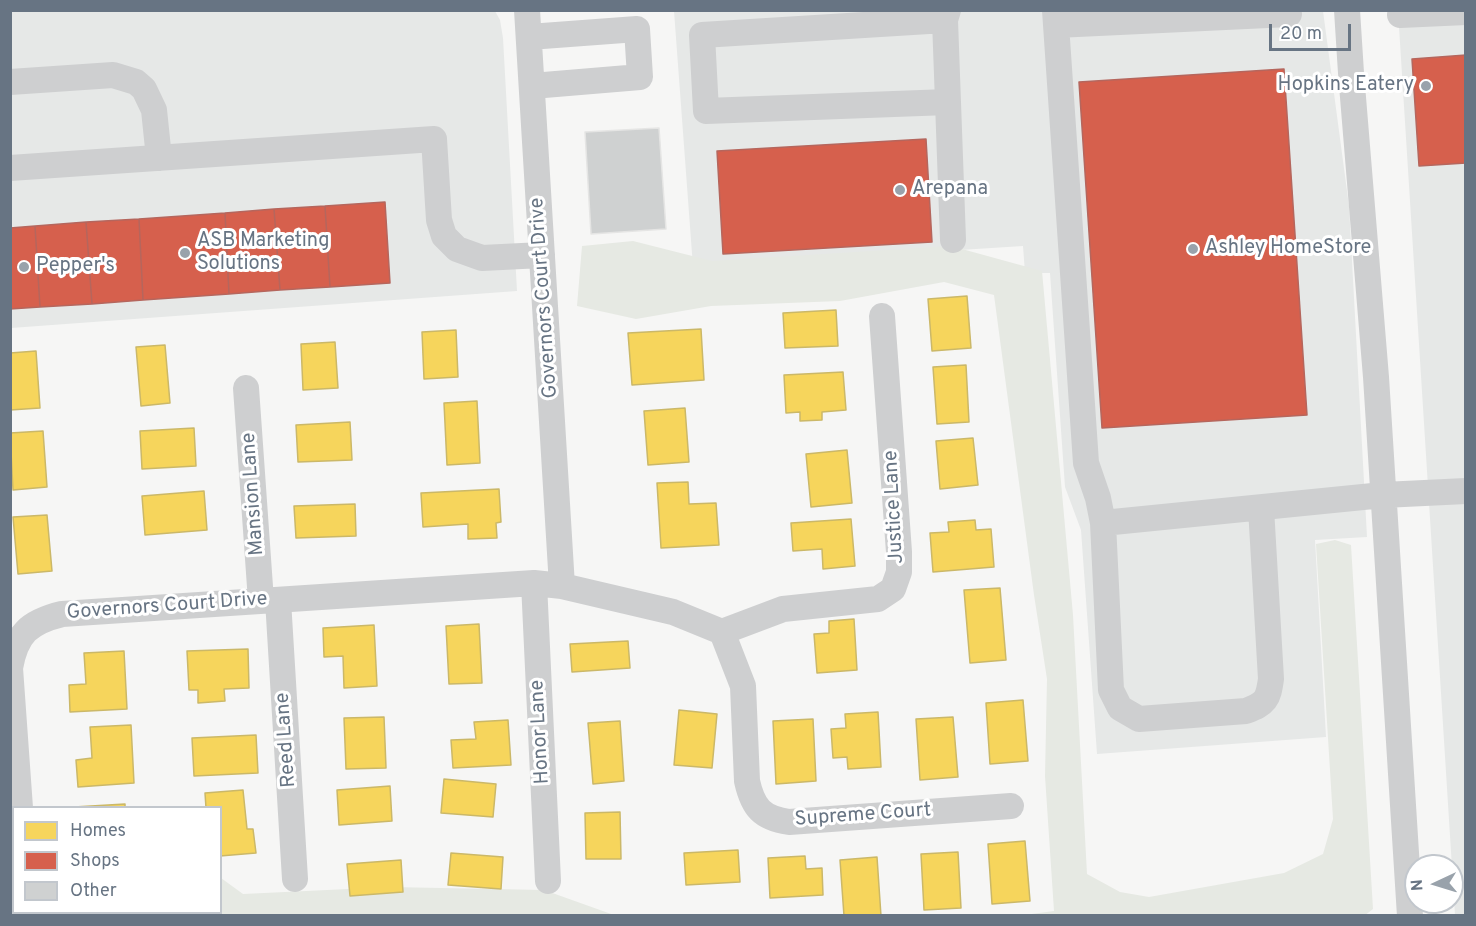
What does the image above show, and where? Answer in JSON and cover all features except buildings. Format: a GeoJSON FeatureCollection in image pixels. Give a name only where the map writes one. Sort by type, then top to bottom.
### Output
{"type":"FeatureCollection","features":[{"type":"Feature","properties":{"kind":"street","name":"Governors Court Drive"},"geometry":{"type":"LineString","coordinates":[[527,10],[562,586]]}},
{"type":"Feature","properties":{"kind":"street"},"geometry":{"type":"LineString","coordinates":[[1347,10],[1383,495],[1410,915]]}},
{"type":"Feature","properties":{"kind":"street"},"geometry":{"type":"LineString","coordinates":[[1400,15],[1466,12]]}},
{"type":"Feature","properties":{"kind":"street"},"geometry":{"type":"LineString","coordinates":[[1261,508],[1271,679],[1269,696],[1261,705],[1246,711],[1138,719],[1120,708],[1111,690],[1102,523],[1098,498],[1086,463],[1055,18],[1288,14]]}},
{"type":"Feature","properties":{"kind":"street"},"geometry":{"type":"LineString","coordinates":[[948,102],[706,111],[702,35],[947,15],[953,240]]}},
{"type":"Feature","properties":{"kind":"street"},"geometry":{"type":"LineString","coordinates":[[529,37],[637,29],[640,77],[532,86]]}},
{"type":"Feature","properties":{"kind":"street"},"geometry":{"type":"LineString","coordinates":[[10,82],[113,75],[136,82],[144,89],[154,110],[159,158]]}},
{"type":"Feature","properties":{"kind":"street"},"geometry":{"type":"LineString","coordinates":[[10,168],[434,139],[439,220],[444,236],[457,249],[482,258],[542,255]]}},
{"type":"Feature","properties":{"kind":"street","name":"Justice Lane"},"geometry":{"type":"LineString","coordinates":[[722,632],[783,609],[878,599],[893,589],[899,572],[899,552],[882,316]]}},
{"type":"Feature","properties":{"kind":"street","name":"Mansion Lane"},"geometry":{"type":"LineString","coordinates":[[246,388],[270,600]]}},
{"type":"Feature","properties":{"kind":"street"},"geometry":{"type":"LineString","coordinates":[[1102,523],[1383,495],[1466,491]]}},
{"type":"Feature","properties":{"kind":"street","name":"Governors Court Drive"},"geometry":{"type":"LineString","coordinates":[[20,806],[10,668],[16,631],[26,630],[43,618],[62,614],[534,583],[562,586],[673,612],[722,632]]}},
{"type":"Feature","properties":{"kind":"street","name":"Honor Lane"},"geometry":{"type":"LineString","coordinates":[[534,583],[548,881]]}},
{"type":"Feature","properties":{"kind":"street","name":"Reed Lane"},"geometry":{"type":"LineString","coordinates":[[270,600],[295,879]]}},
{"type":"Feature","properties":{"kind":"street","name":"Supreme Court"},"geometry":{"type":"LineString","coordinates":[[722,632],[743,686],[749,794],[756,808],[771,819],[789,822],[1011,806]]}},
{"type":"Feature","properties":{"kind":"shaded area"},"geometry":{"type":"Polygon","coordinates":[[[11,11],[495,11],[500,20],[503,38],[517,291],[11,328],[11,11]]]}},
{"type":"Feature","properties":{"kind":"shaded area"},"geometry":{"type":"Polygon","coordinates":[[[674,11],[1323,11],[1349,206],[1367,537],[1315,540],[1326,737],[1097,754],[1081,530],[1065,487],[1050,273],[1025,273],[1023,246],[693,267],[674,11]]]}},
{"type":"Feature","properties":{"kind":"shaded area"},"geometry":{"type":"Polygon","coordinates":[[[1398,11],[1465,11],[1465,915],[1455,914],[1464,914],[1464,854],[1451,854],[1398,11]]]}},
{"type":"Feature","properties":{"kind":"shaded area"},"geometry":{"type":"Polygon","coordinates":[[[633,241],[712,261],[951,246],[1042,271],[1073,615],[1087,874],[1120,892],[1149,897],[1284,873],[1323,854],[1333,819],[1316,544],[1335,540],[1351,545],[1373,909],[1364,916],[1024,915],[1054,911],[1045,776],[1047,679],[994,295],[944,282],[840,301],[711,306],[636,319],[577,306],[582,246],[633,241]]]}},
{"type":"Feature","properties":{"kind":"shaded area"},"geometry":{"type":"Polygon","coordinates":[[[222,879],[243,894],[390,887],[544,890],[614,915],[169,916],[169,914],[222,914],[222,879]]]}},
{"type":"Feature","properties":{"kind":"place","name":"Hopkins Eatery"},"geometry":{"type":"Point","coordinates":[1426,86]}},
{"type":"Feature","properties":{"kind":"place","name":"Arepana"},"geometry":{"type":"Point","coordinates":[900,190]}},
{"type":"Feature","properties":{"kind":"place","name":"Ashley HomeStore"},"geometry":{"type":"Point","coordinates":[1193,249]}},
{"type":"Feature","properties":{"kind":"place","name":"ASB Marketing Solutions"},"geometry":{"type":"Point","coordinates":[185,253]}},
{"type":"Feature","properties":{"kind":"place","name":"Pepper's"},"geometry":{"type":"Point","coordinates":[24,267]}}]}
